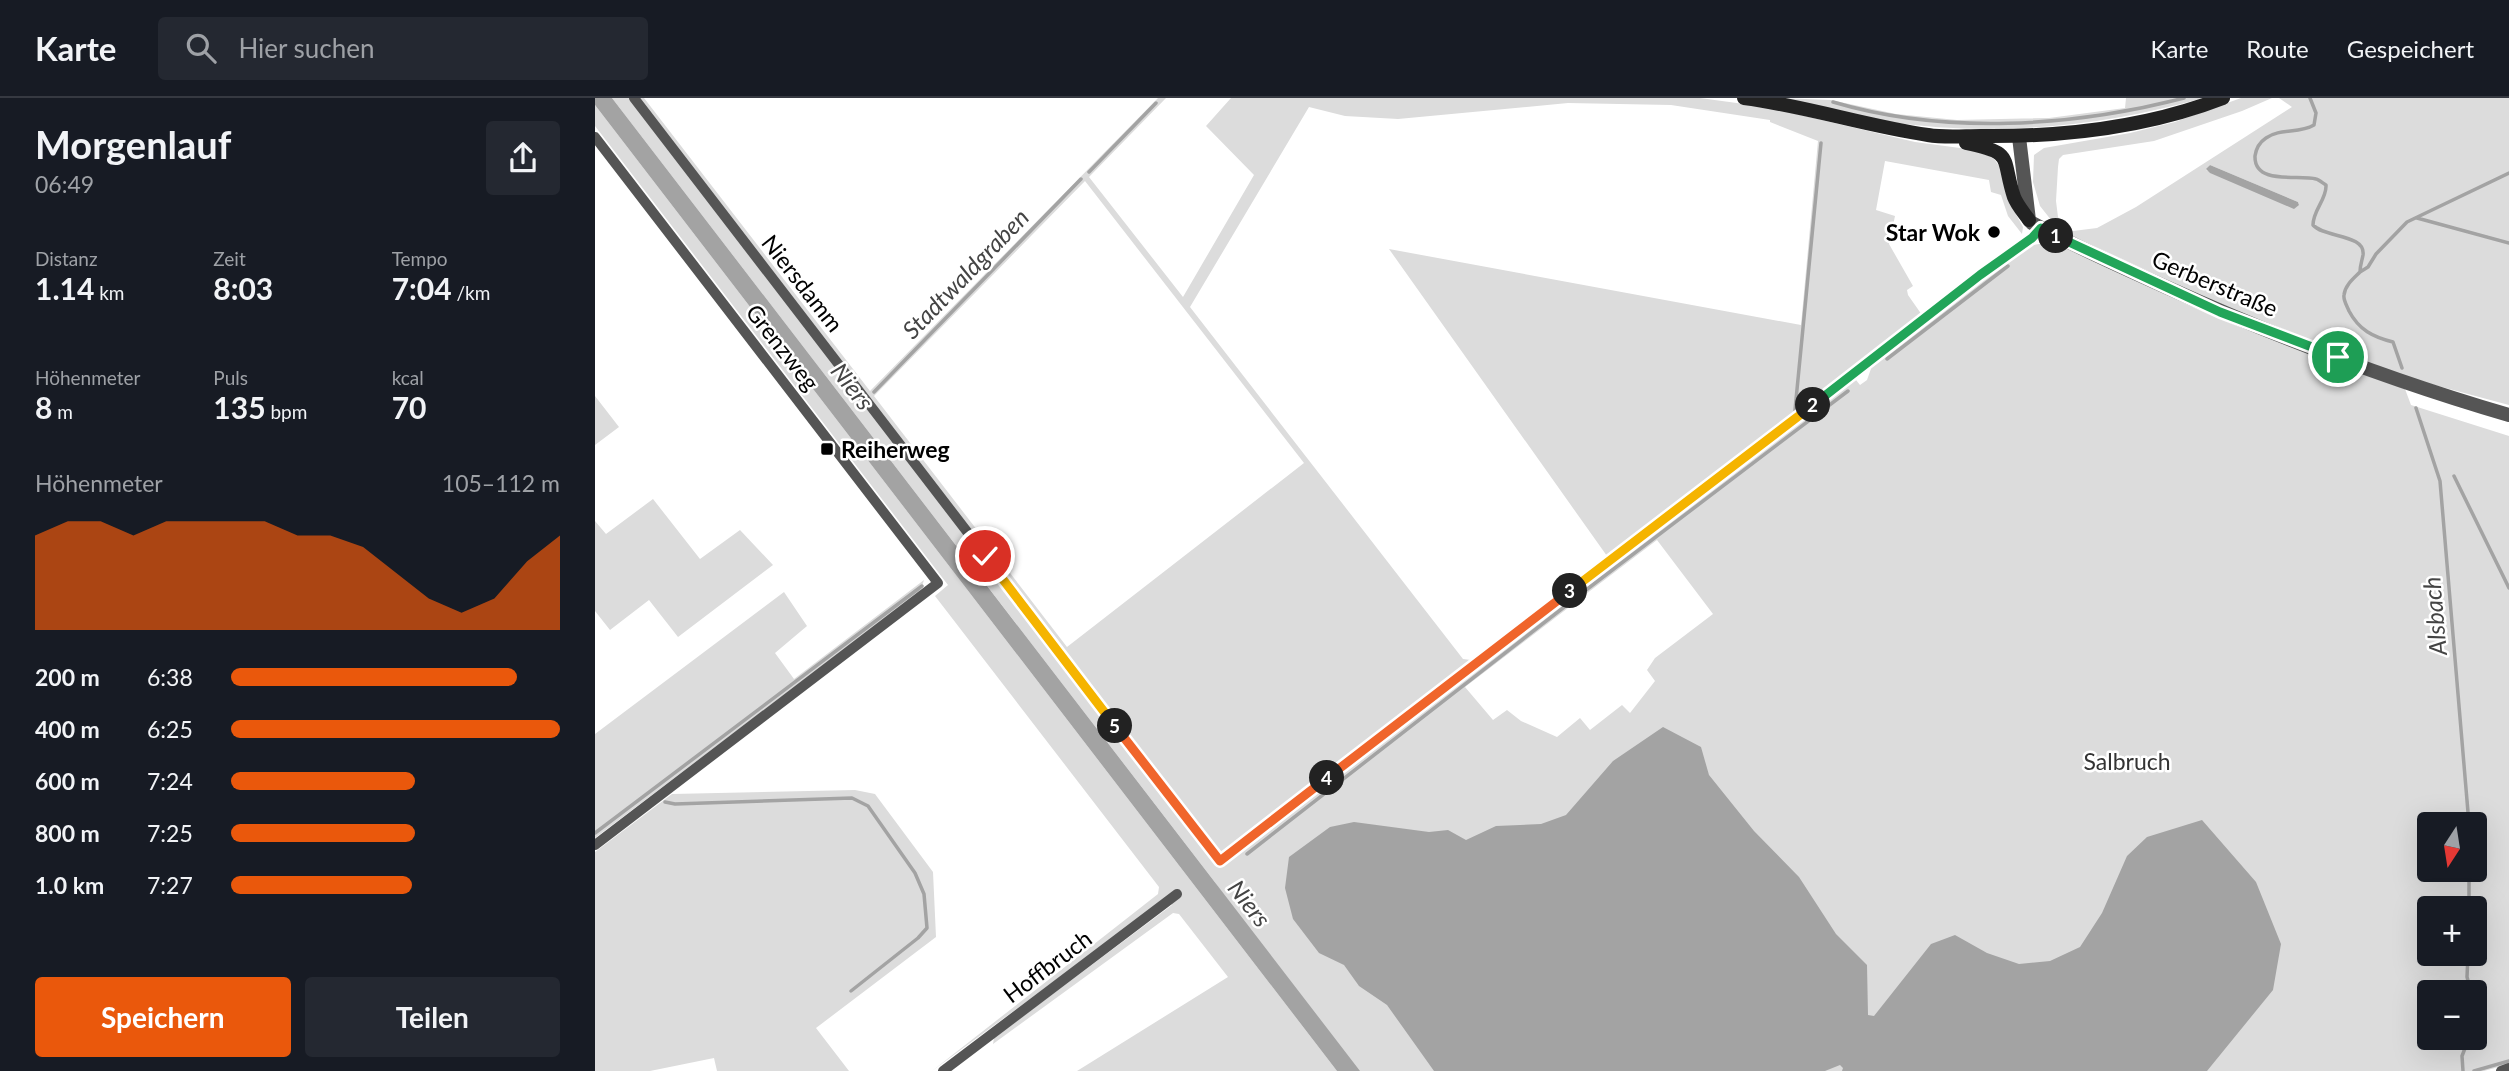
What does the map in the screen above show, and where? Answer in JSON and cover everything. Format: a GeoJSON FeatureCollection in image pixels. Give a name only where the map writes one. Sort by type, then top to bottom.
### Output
{"type":"FeatureCollection","features":[{"type":"Feature","properties":{"kind":"main road"},"geometry":{"type":"LineString","coordinates":[[1744,98],[1993,148],[2001,153],[2007,162],[2014,199],[2035,224]]}},
{"type":"Feature","properties":{"kind":"main road"},"geometry":{"type":"LineString","coordinates":[[1931,136],[2019,137],[2087,132],[2142,122],[2223,98]]}},
{"type":"Feature","properties":{"kind":"street","name":"Niersdamm"},"geometry":{"type":"LineString","coordinates":[[634,98],[1220,861],[1980,275],[2032,238],[2035,224]]}},
{"type":"Feature","properties":{"kind":"street","name":"Grenzweg"},"geometry":{"type":"LineString","coordinates":[[595,137],[938,583],[595,845]]}},
{"type":"Feature","properties":{"kind":"street"},"geometry":{"type":"LineString","coordinates":[[2019,137],[2035,224]]}},
{"type":"Feature","properties":{"kind":"street","name":"Gerberstraße"},"geometry":{"type":"LineString","coordinates":[[2035,224],[2102,258],[2248,323],[2428,391],[2509,415]]}},
{"type":"Feature","properties":{"kind":"street","name":"Hoffbruch"},"geometry":{"type":"LineString","coordinates":[[943,1071],[1177,894]]}},
{"type":"Feature","properties":{"kind":"street"},"geometry":{"type":"LineString","coordinates":[[2501,1071],[2509,1068]]}},
{"type":"Feature","properties":{"kind":"green space","name":"Salbruch"},"geometry":{"type":"Polygon","coordinates":[[[612,98],[644,98],[870,391],[1158,98],[1166,98],[1089,177],[1183,297],[1254,175],[1206,126],[1231,98],[1700,98],[1766,107],[1915,142],[1975,150],[1994,159],[2002,170],[2013,209],[2023,227],[2022,234],[2008,216],[2001,195],[1991,192],[1989,180],[1885,161],[1876,210],[1895,216],[1889,244],[1913,286],[1907,290],[1908,295],[1922,315],[1226,849],[1231,855],[1572,593],[1581,598],[1465,687],[1493,720],[1507,710],[1521,721],[1557,737],[1580,718],[1590,730],[1622,705],[1630,713],[1655,681],[1647,670],[1655,658],[1713,614],[1657,540],[1586,594],[1583,590],[1587,582],[1847,382],[1856,380],[1860,385],[1867,380],[1873,363],[1983,278],[2033,245],[2051,242],[2252,331],[2405,389],[2411,405],[2509,436],[2509,1064],[2484,1071],[1349,1071],[1214,881],[612,98]],[[1568,103],[1398,119],[1345,116],[1309,107],[1190,307],[1463,659],[1471,660],[1607,556],[1389,249],[1801,325],[1818,141],[1770,120],[1671,105],[1568,103]],[[1085,181],[874,396],[1067,647],[1304,463],[1085,181]]]}},
{"type":"Feature","properties":{"kind":"green space"},"geometry":{"type":"Polygon","coordinates":[[[1779,98],[1831,100],[1896,114],[1957,120],[2049,118],[2125,108],[2126,98],[2203,98],[2087,122],[2047,127],[1968,129],[1875,120],[1779,98]]]}},
{"type":"Feature","properties":{"kind":"green space"},"geometry":{"type":"Polygon","coordinates":[[[2241,98],[2272,98],[2154,141],[2063,155],[2059,159],[2056,201],[2058,217],[2063,226],[2073,231],[2097,228],[2136,207],[2292,107],[2279,98],[2509,98],[2509,405],[2401,376],[2259,322],[2148,274],[2059,230],[2040,206],[2033,182],[2034,155],[2044,148],[2175,122],[2241,98]],[[2210,165],[2206,170],[2299,205],[2298,202],[2210,165]]]}},
{"type":"Feature","properties":{"kind":"green space"},"geometry":{"type":"Polygon","coordinates":[[[595,105],[1337,1071],[1077,1071],[1228,977],[1179,914],[1173,913],[993,1044],[994,1038],[1172,905],[1167,898],[932,1071],[1158,894],[1159,887],[935,596],[948,585],[595,126],[595,105]]]}},
{"type":"Feature","properties":{"kind":"green space"},"geometry":{"type":"Polygon","coordinates":[[[595,396],[619,427],[595,445],[595,396]]]}},
{"type":"Feature","properties":{"kind":"green space"},"geometry":{"type":"Polygon","coordinates":[[[653,499],[700,559],[740,530],[773,565],[678,637],[649,600],[610,630],[595,611],[595,521],[606,534],[653,499]]]}},
{"type":"Feature","properties":{"kind":"green space"},"geometry":{"type":"Polygon","coordinates":[[[924,580],[920,592],[595,838],[595,734],[784,592],[807,626],[775,653],[794,679],[924,580]]]}},
{"type":"Feature","properties":{"kind":"green space"},"geometry":{"type":"Polygon","coordinates":[[[855,790],[875,794],[933,872],[936,937],[816,1028],[849,1071],[717,1071],[714,1058],[650,1071],[595,1071],[595,852],[672,794],[855,790]]]}},
{"type":"Feature","properties":{"kind":"shaded area"},"geometry":{"type":"Polygon","coordinates":[[[595,98],[612,98],[1360,1071],[1337,1071],[595,105],[595,98]]]}},
{"type":"Feature","properties":{"kind":"shaded area"},"geometry":{"type":"Polygon","coordinates":[[[2210,165],[2298,202],[2299,205],[2294,209],[2210,173],[2206,169],[2210,165]]]}},
{"type":"Feature","properties":{"kind":"shaded area"},"geometry":{"type":"Polygon","coordinates":[[[1663,727],[1701,747],[1709,775],[1754,831],[1799,877],[1836,934],[1867,965],[1868,1015],[1874,1016],[1931,944],[1955,935],[1987,953],[2019,964],[2050,961],[2080,947],[2102,913],[2127,856],[2147,837],[2202,820],[2256,882],[2281,944],[2273,990],[2207,1071],[1842,1071],[1840,1065],[1825,1071],[1434,1071],[1387,1005],[1359,986],[1344,965],[1319,953],[1293,919],[1285,888],[1289,857],[1330,827],[1354,822],[1429,832],[1448,830],[1466,840],[1496,826],[1541,824],[1566,815],[1613,761],[1663,727]]]}},
{"type":"Feature","properties":{"kind":"waterway"},"geometry":{"type":"LineString","coordinates":[[1833,102],[1919,119],[2008,123],[2098,116],[2184,98]]}},
{"type":"Feature","properties":{"kind":"waterway","name":"Alsbach"},"geometry":{"type":"LineString","coordinates":[[2310,98],[2316,113],[2314,125],[2266,138],[2256,151],[2257,165],[2262,172],[2270,175],[2316,179],[2326,185],[2313,225],[2358,243],[2362,248],[2360,272],[2346,288],[2345,303],[2362,328],[2379,338],[2393,342],[2402,368]]}},
{"type":"Feature","properties":{"kind":"waterway","name":"Stadtwaldgraben"},"geometry":{"type":"LineString","coordinates":[[1089,172],[1156,103]]}},
{"type":"Feature","properties":{"kind":"waterway"},"geometry":{"type":"LineString","coordinates":[[1795,410],[1821,143]]}},
{"type":"Feature","properties":{"kind":"waterway"},"geometry":{"type":"LineString","coordinates":[[2360,272],[2368,267],[2376,254],[2407,222],[2509,173]]}},
{"type":"Feature","properties":{"kind":"waterway","name":"Stadtwaldgraben"},"geometry":{"type":"LineString","coordinates":[[874,392],[1081,179]]}},
{"type":"Feature","properties":{"kind":"waterway"},"geometry":{"type":"LineString","coordinates":[[2417,218],[2509,243]]}},
{"type":"Feature","properties":{"kind":"waterway"},"geometry":{"type":"LineString","coordinates":[[1887,359],[2008,266]]}},
{"type":"Feature","properties":{"kind":"waterway"},"geometry":{"type":"LineString","coordinates":[[1586,590],[1848,391]]}},
{"type":"Feature","properties":{"kind":"waterway","name":"Alsbach"},"geometry":{"type":"LineString","coordinates":[[2416,408],[2440,481],[2468,812]]}},
{"type":"Feature","properties":{"kind":"waterway"},"geometry":{"type":"LineString","coordinates":[[2454,476],[2509,588]]}},
{"type":"Feature","properties":{"kind":"waterway"},"geometry":{"type":"LineString","coordinates":[[595,833],[922,586]]}},
{"type":"Feature","properties":{"kind":"waterway"},"geometry":{"type":"LineString","coordinates":[[1247,854],[1577,597]]}},
{"type":"Feature","properties":{"kind":"waterway"},"geometry":{"type":"LineString","coordinates":[[665,802],[675,804],[852,798],[868,806],[915,873],[924,894],[927,928],[851,991]]}},
{"type":"Feature","properties":{"kind":"waterway","name":"Alsbach"},"geometry":{"type":"LineString","coordinates":[[2469,882],[2469,896]]}},
{"type":"Feature","properties":{"kind":"waterway","name":"Alsbach"},"geometry":{"type":"LineString","coordinates":[[2467,966],[2468,980]]}},
{"type":"Feature","properties":{"kind":"waterway","name":"Alsbach"},"geometry":{"type":"LineString","coordinates":[[2463,1071],[2464,1050]]}},
{"type":"Feature","properties":{"kind":"waterway"},"geometry":{"type":"LineString","coordinates":[[2474,1071],[2509,1061]]}},
{"type":"Feature","properties":{"kind":"place","name":"Star Wok"},"geometry":{"type":"Point","coordinates":[1994,232]}},
{"type":"Feature","properties":{"kind":"place","name":"Reiherweg"},"geometry":{"type":"Point","coordinates":[827,449]}},
{"type":"Feature","properties":{"kind":"route"},"geometry":{"type":"LineString","coordinates":[[985,556],[1220,861],[1980,275],[2032,238],[2041,228],[2070,244],[2220,312],[2338,357]]}},
{"type":"Feature","properties":{"kind":"water label","name":"Niers"},"geometry":{"type":"Point","coordinates":[853,386]}},
{"type":"Feature","properties":{"kind":"water label","name":"Niers"},"geometry":{"type":"Point","coordinates":[1250,903]}}]}
